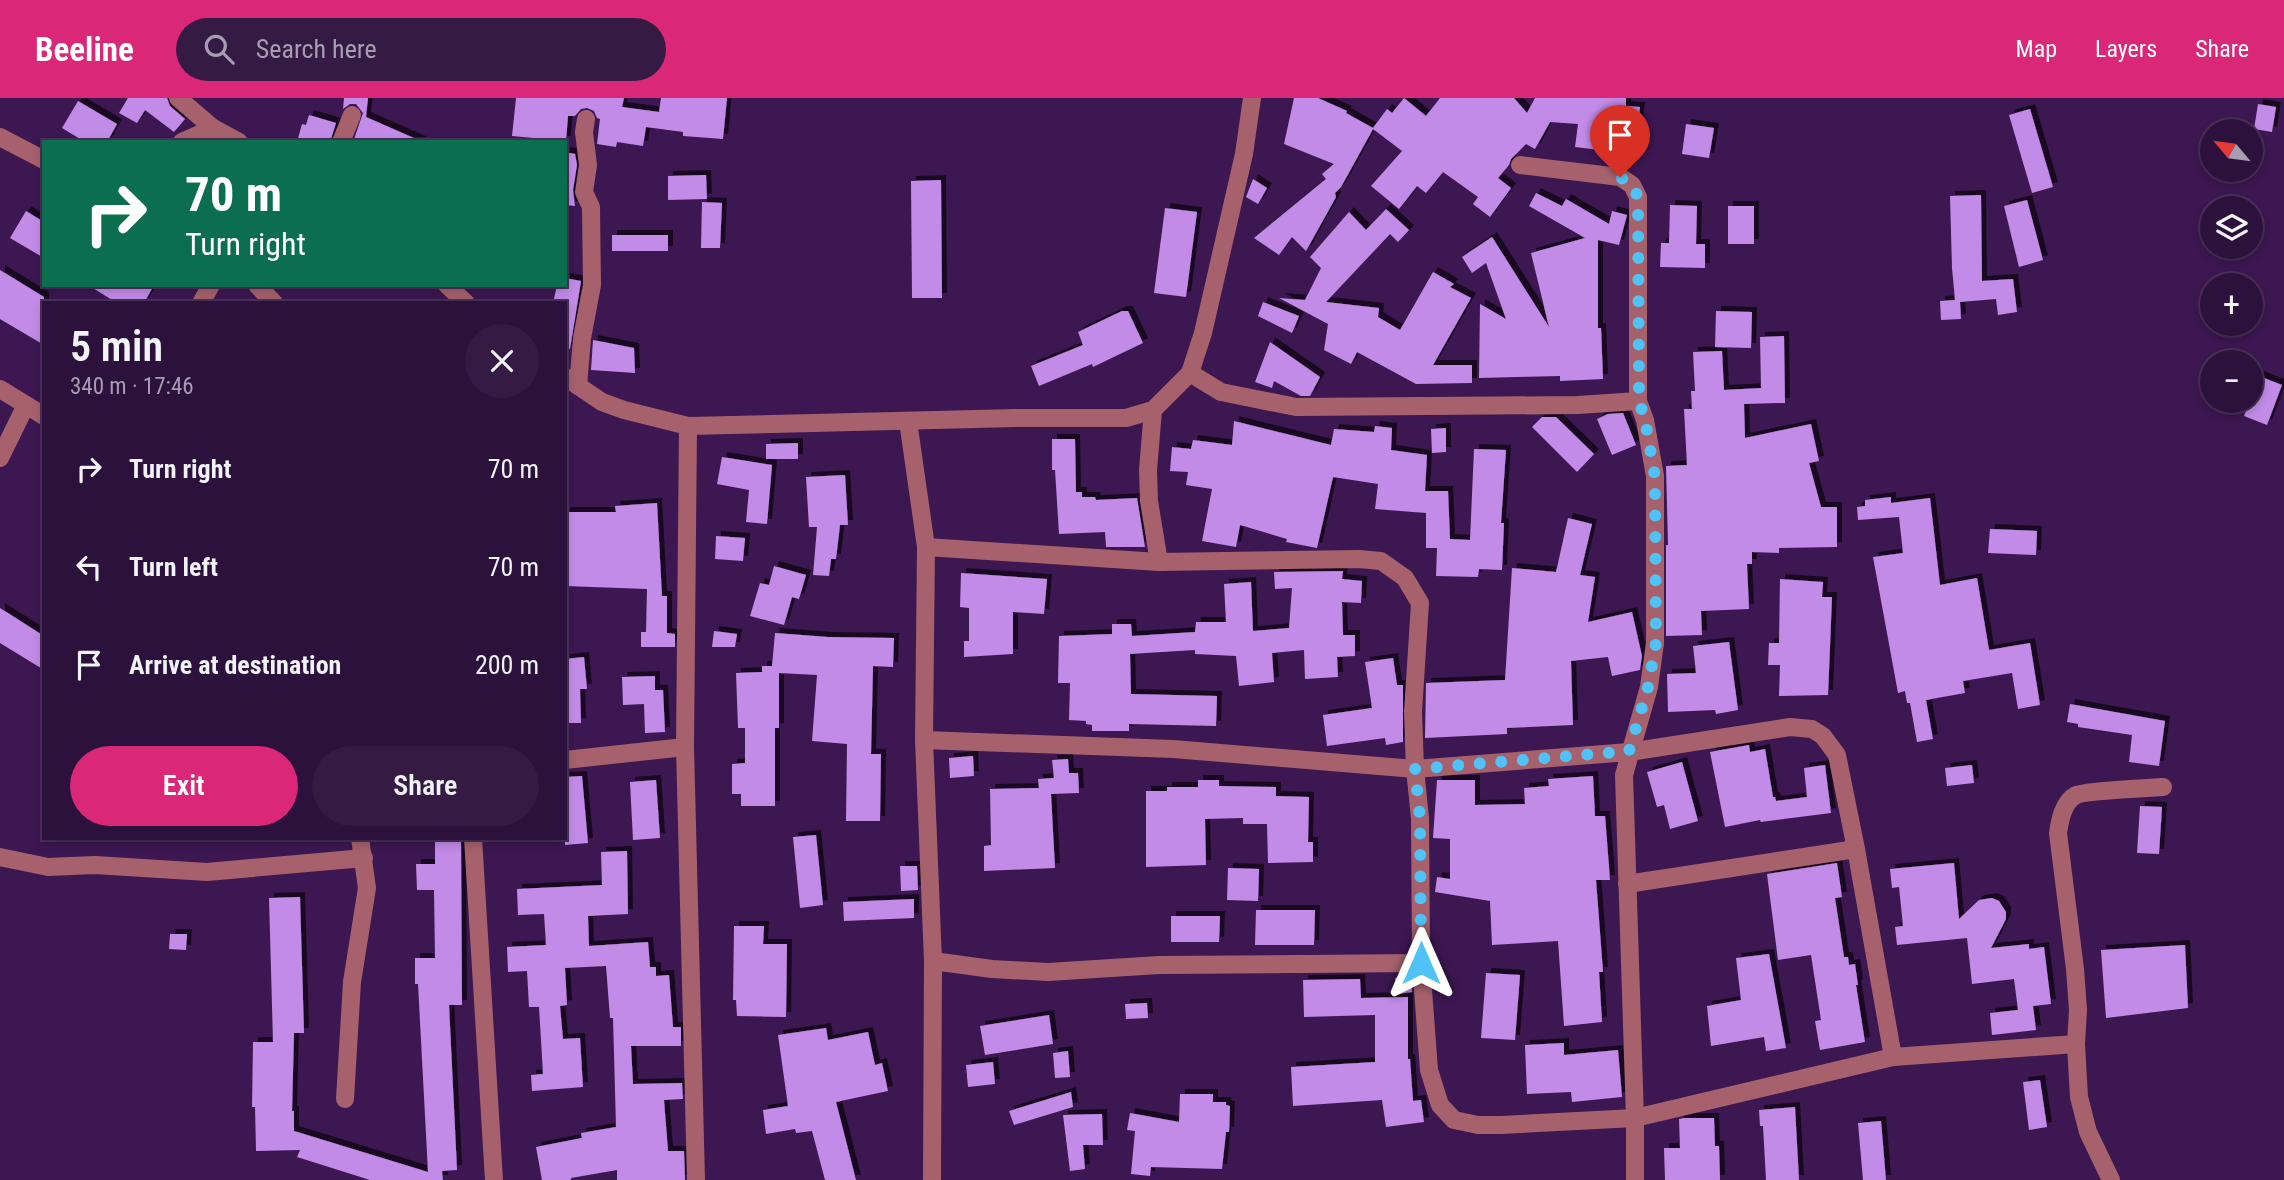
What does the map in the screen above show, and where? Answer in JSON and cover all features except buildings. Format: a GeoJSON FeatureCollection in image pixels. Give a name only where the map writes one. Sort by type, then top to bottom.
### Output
{"type":"FeatureCollection","features":[{"type":"Feature","properties":{"kind":"street"},"geometry":{"type":"LineString","coordinates":[[178,98],[213,128],[235,140]]}},
{"type":"Feature","properties":{"kind":"street"},"geometry":{"type":"LineString","coordinates":[[586,119],[584,132],[587,165],[583,192],[590,207],[592,285],[572,382],[602,402],[688,426],[1126,418],[1153,410],[1190,373],[1203,333],[1244,154],[1252,98]]}},
{"type":"Feature","properties":{"kind":"street"},"geometry":{"type":"LineString","coordinates":[[342,140],[352,115]]}},
{"type":"Feature","properties":{"kind":"street"},"geometry":{"type":"LineString","coordinates":[[186,140],[213,128]]}},
{"type":"Feature","properties":{"kind":"street"},"geometry":{"type":"LineString","coordinates":[[0,136],[42,159]]}},
{"type":"Feature","properties":{"kind":"street"},"geometry":{"type":"LineString","coordinates":[[1520,165],[1620,177],[1632,185],[1638,197],[1639,401],[1655,477],[1656,643],[1648,687],[1624,775],[1635,1180]]}},
{"type":"Feature","properties":{"kind":"street"},"geometry":{"type":"LineString","coordinates":[[260,287],[272,301]]}},
{"type":"Feature","properties":{"kind":"street"},"geometry":{"type":"LineString","coordinates":[[449,287],[464,301]]}},
{"type":"Feature","properties":{"kind":"street"},"geometry":{"type":"LineString","coordinates":[[1190,373],[1221,392],[1296,407],[1578,405],[1639,401]]}},
{"type":"Feature","properties":{"kind":"street"},"geometry":{"type":"LineString","coordinates":[[0,388],[42,415]]}},
{"type":"Feature","properties":{"kind":"street"},"geometry":{"type":"LineString","coordinates":[[0,458],[26,405]]}},
{"type":"Feature","properties":{"kind":"street"},"geometry":{"type":"LineString","coordinates":[[1153,410],[1148,470],[1149,501],[1158,562]]}},
{"type":"Feature","properties":{"kind":"street"},"geometry":{"type":"LineString","coordinates":[[908,421],[926,547],[924,740],[933,961],[932,1180]]}},
{"type":"Feature","properties":{"kind":"street"},"geometry":{"type":"LineString","coordinates":[[688,426],[685,747],[696,1180]]}},
{"type":"Feature","properties":{"kind":"street"},"geometry":{"type":"LineString","coordinates":[[926,547],[1158,562],[1359,559],[1381,561],[1405,578],[1420,603],[1413,712],[1420,818],[1421,963],[1429,1070],[1440,1105],[1454,1120],[1478,1125],[1502,1125],[1635,1118],[1893,1058],[2076,1044]]}},
{"type":"Feature","properties":{"kind":"street"},"geometry":{"type":"LineString","coordinates":[[924,740],[1173,748],[1415,769],[1629,751],[1790,727],[1812,729],[1823,736],[1837,755],[1893,1058]]}},
{"type":"Feature","properties":{"kind":"street"},"geometry":{"type":"LineString","coordinates":[[567,760],[685,747]]}},
{"type":"Feature","properties":{"kind":"street"},"geometry":{"type":"LineString","coordinates":[[2111,1180],[2088,1132],[2079,1097],[2076,1044],[2078,1010],[2058,833],[2066,805],[2077,794],[2163,786]]}},
{"type":"Feature","properties":{"kind":"street"},"geometry":{"type":"LineString","coordinates":[[345,1099],[352,982],[367,888],[360,840]]}},
{"type":"Feature","properties":{"kind":"street"},"geometry":{"type":"LineString","coordinates":[[473,840],[494,1180]]}},
{"type":"Feature","properties":{"kind":"street"},"geometry":{"type":"LineString","coordinates":[[1627,884],[1856,849]]}},
{"type":"Feature","properties":{"kind":"street"},"geometry":{"type":"LineString","coordinates":[[0,857],[48,867],[95,865],[207,872],[364,859]]}},
{"type":"Feature","properties":{"kind":"street"},"geometry":{"type":"LineString","coordinates":[[933,961],[992,969],[1048,972],[1159,965],[1421,963]]}},
{"type":"Feature","properties":{"kind":"route"},"geometry":{"type":"LineString","coordinates":[[1421,963],[1420,818],[1415,769],[1629,751],[1648,687],[1656,643],[1655,477],[1639,401],[1638,197],[1632,185],[1620,177]]}}]}
